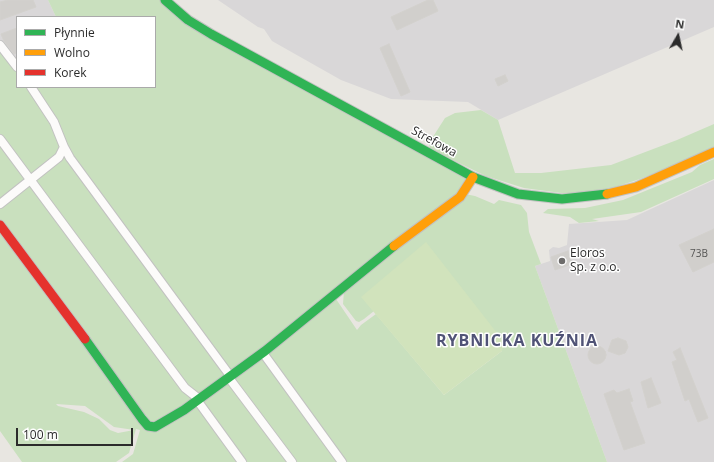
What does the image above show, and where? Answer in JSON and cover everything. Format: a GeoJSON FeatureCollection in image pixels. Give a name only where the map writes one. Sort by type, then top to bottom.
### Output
{"type":"FeatureCollection","features":[{"type":"Feature","properties":{"kind":"street","name":"Strefowa"},"geometry":{"type":"LineString","coordinates":[[165,0],[188,20],[205,31],[473,177],[501,189],[535,197],[587,198],[636,187],[714,152]]}},
{"type":"Feature","properties":{"kind":"street"},"geometry":{"type":"LineString","coordinates":[[0,45],[16,66]]}},
{"type":"Feature","properties":{"kind":"street"},"geometry":{"type":"LineString","coordinates":[[32,88],[54,122],[70,158],[292,462]]}},
{"type":"Feature","properties":{"kind":"street"},"geometry":{"type":"LineString","coordinates":[[0,139],[185,388],[198,400],[242,462]]}},
{"type":"Feature","properties":{"kind":"street"},"geometry":{"type":"LineString","coordinates":[[0,204],[58,157],[64,147]]}},
{"type":"Feature","properties":{"kind":"street"},"geometry":{"type":"LineString","coordinates":[[0,225],[148,426],[155,427],[161,425],[198,400],[263,353],[402,239],[460,197],[473,177]]}},
{"type":"Feature","properties":{"kind":"street"},"geometry":{"type":"LineString","coordinates":[[263,353],[342,462]]}},
{"type":"Feature","properties":{"kind":"shaded area"},"geometry":{"type":"Polygon","coordinates":[[[0,0],[48,0],[56,16],[16,16],[16,63],[0,42],[0,0]]]}},
{"type":"Feature","properties":{"kind":"shaded area"},"geometry":{"type":"Polygon","coordinates":[[[218,0],[714,0],[714,27],[498,120],[468,102],[391,99],[341,80],[272,41],[264,29],[258,27],[218,0]]]}},
{"type":"Feature","properties":{"kind":"shaded area"},"geometry":{"type":"Polygon","coordinates":[[[714,180],[714,462],[607,462],[535,266],[550,261],[549,250],[553,247],[559,248],[567,245],[569,224],[627,220],[714,180]]]}},
{"type":"Feature","properties":{"kind":"green space"},"geometry":{"type":"Polygon","coordinates":[[[48,0],[160,0],[468,180],[460,193],[475,196],[494,204],[499,200],[521,205],[527,213],[529,232],[541,264],[535,266],[607,462],[122,462],[133,454],[140,430],[136,429],[129,453],[116,462],[22,462],[0,431],[0,42],[16,63],[16,88],[156,88],[156,16],[56,16],[48,0]],[[344,291],[336,299],[357,330],[361,325],[376,314],[444,395],[502,351],[362,297],[374,311],[359,322],[356,321],[343,304],[344,291]],[[56,404],[58,406],[84,412],[99,419],[110,430],[118,433],[134,430],[114,427],[85,406],[56,404]]]}},
{"type":"Feature","properties":{"kind":"green space"},"geometry":{"type":"Polygon","coordinates":[[[481,110],[498,120],[515,173],[541,173],[611,165],[714,124],[714,149],[640,179],[609,189],[569,194],[524,188],[486,176],[430,149],[429,143],[445,118],[455,113],[481,110]]]}},
{"type":"Feature","properties":{"kind":"green space"},"geometry":{"type":"Polygon","coordinates":[[[714,159],[714,179],[641,212],[592,219],[599,221],[579,223],[570,217],[543,213],[548,209],[585,208],[623,200],[692,172],[700,165],[714,159]]]}},
{"type":"Feature","properties":{"kind":"green space"},"geometry":{"type":"Polygon","coordinates":[[[426,242],[504,342],[502,351],[444,395],[361,297],[426,242]]]}},
{"type":"Feature","properties":{"kind":"building"},"geometry":{"type":"Polygon","coordinates":[[[8,0],[33,0],[36,7],[0,20],[0,2],[8,0]]]}},
{"type":"Feature","properties":{"kind":"building"},"geometry":{"type":"Polygon","coordinates":[[[428,0],[433,0],[438,11],[397,30],[391,17],[428,0]]]}},
{"type":"Feature","properties":{"kind":"building"},"geometry":{"type":"Polygon","coordinates":[[[16,28],[16,53],[14,54],[4,41],[1,34],[16,28]]]}},
{"type":"Feature","properties":{"kind":"building"},"geometry":{"type":"Polygon","coordinates":[[[389,44],[410,92],[401,96],[380,48],[389,44]]]}},
{"type":"Feature","properties":{"kind":"building"},"geometry":{"type":"Polygon","coordinates":[[[505,75],[508,81],[498,86],[495,79],[505,75]]]}},
{"type":"Feature","properties":{"kind":"building"},"geometry":{"type":"Polygon","coordinates":[[[714,229],[714,262],[693,272],[679,245],[714,229]]]}},
{"type":"Feature","properties":{"kind":"building","name":"Eloros Sp. z o.o."},"geometry":{"type":"Polygon","coordinates":[[[568,251],[572,264],[555,270],[551,257],[568,251]]]}},
{"type":"Feature","properties":{"kind":"building"},"geometry":{"type":"Polygon","coordinates":[[[618,338],[626,341],[628,347],[625,353],[619,355],[608,351],[612,340],[618,338]]]}},
{"type":"Feature","properties":{"kind":"building"},"geometry":{"type":"Polygon","coordinates":[[[597,346],[603,349],[606,355],[603,361],[597,364],[591,361],[588,355],[591,349],[597,346]]]}},
{"type":"Feature","properties":{"kind":"building"},"geometry":{"type":"Polygon","coordinates":[[[680,348],[708,418],[698,422],[689,399],[685,401],[672,362],[677,360],[673,352],[680,348]]]}},
{"type":"Feature","properties":{"kind":"building"},"geometry":{"type":"Polygon","coordinates":[[[651,378],[661,403],[648,408],[641,382],[651,378]]]}},
{"type":"Feature","properties":{"kind":"building"},"geometry":{"type":"Polygon","coordinates":[[[629,389],[633,401],[630,402],[645,443],[624,450],[604,394],[614,390],[617,393],[629,389]]]}},
{"type":"Feature","properties":{"kind":"traffic: fast"},"geometry":{"type":"LineString","coordinates":[[165,0],[188,20],[211,34],[473,177],[518,194],[562,199],[607,194]]}},
{"type":"Feature","properties":{"kind":"traffic: fast"},"geometry":{"type":"LineString","coordinates":[[85,339],[142,419],[148,426],[155,427],[184,410],[265,351],[394,246]]}},
{"type":"Feature","properties":{"kind":"traffic: slow"},"geometry":{"type":"LineString","coordinates":[[607,194],[636,187],[714,152]]}},
{"type":"Feature","properties":{"kind":"traffic: slow"},"geometry":{"type":"LineString","coordinates":[[394,246],[460,197],[473,177]]}},
{"type":"Feature","properties":{"kind":"traffic: jam"},"geometry":{"type":"LineString","coordinates":[[0,225],[85,339]]}},
{"type":"Feature","properties":{"kind":"place","name":"Eloros Sp. z o.o."},"geometry":{"type":"Point","coordinates":[562,261]}},
{"type":"Feature","properties":{"kind":"district","name":"RYBNICKA KUŹNIA"},"geometry":{"type":"Point","coordinates":[517,341]}}]}
